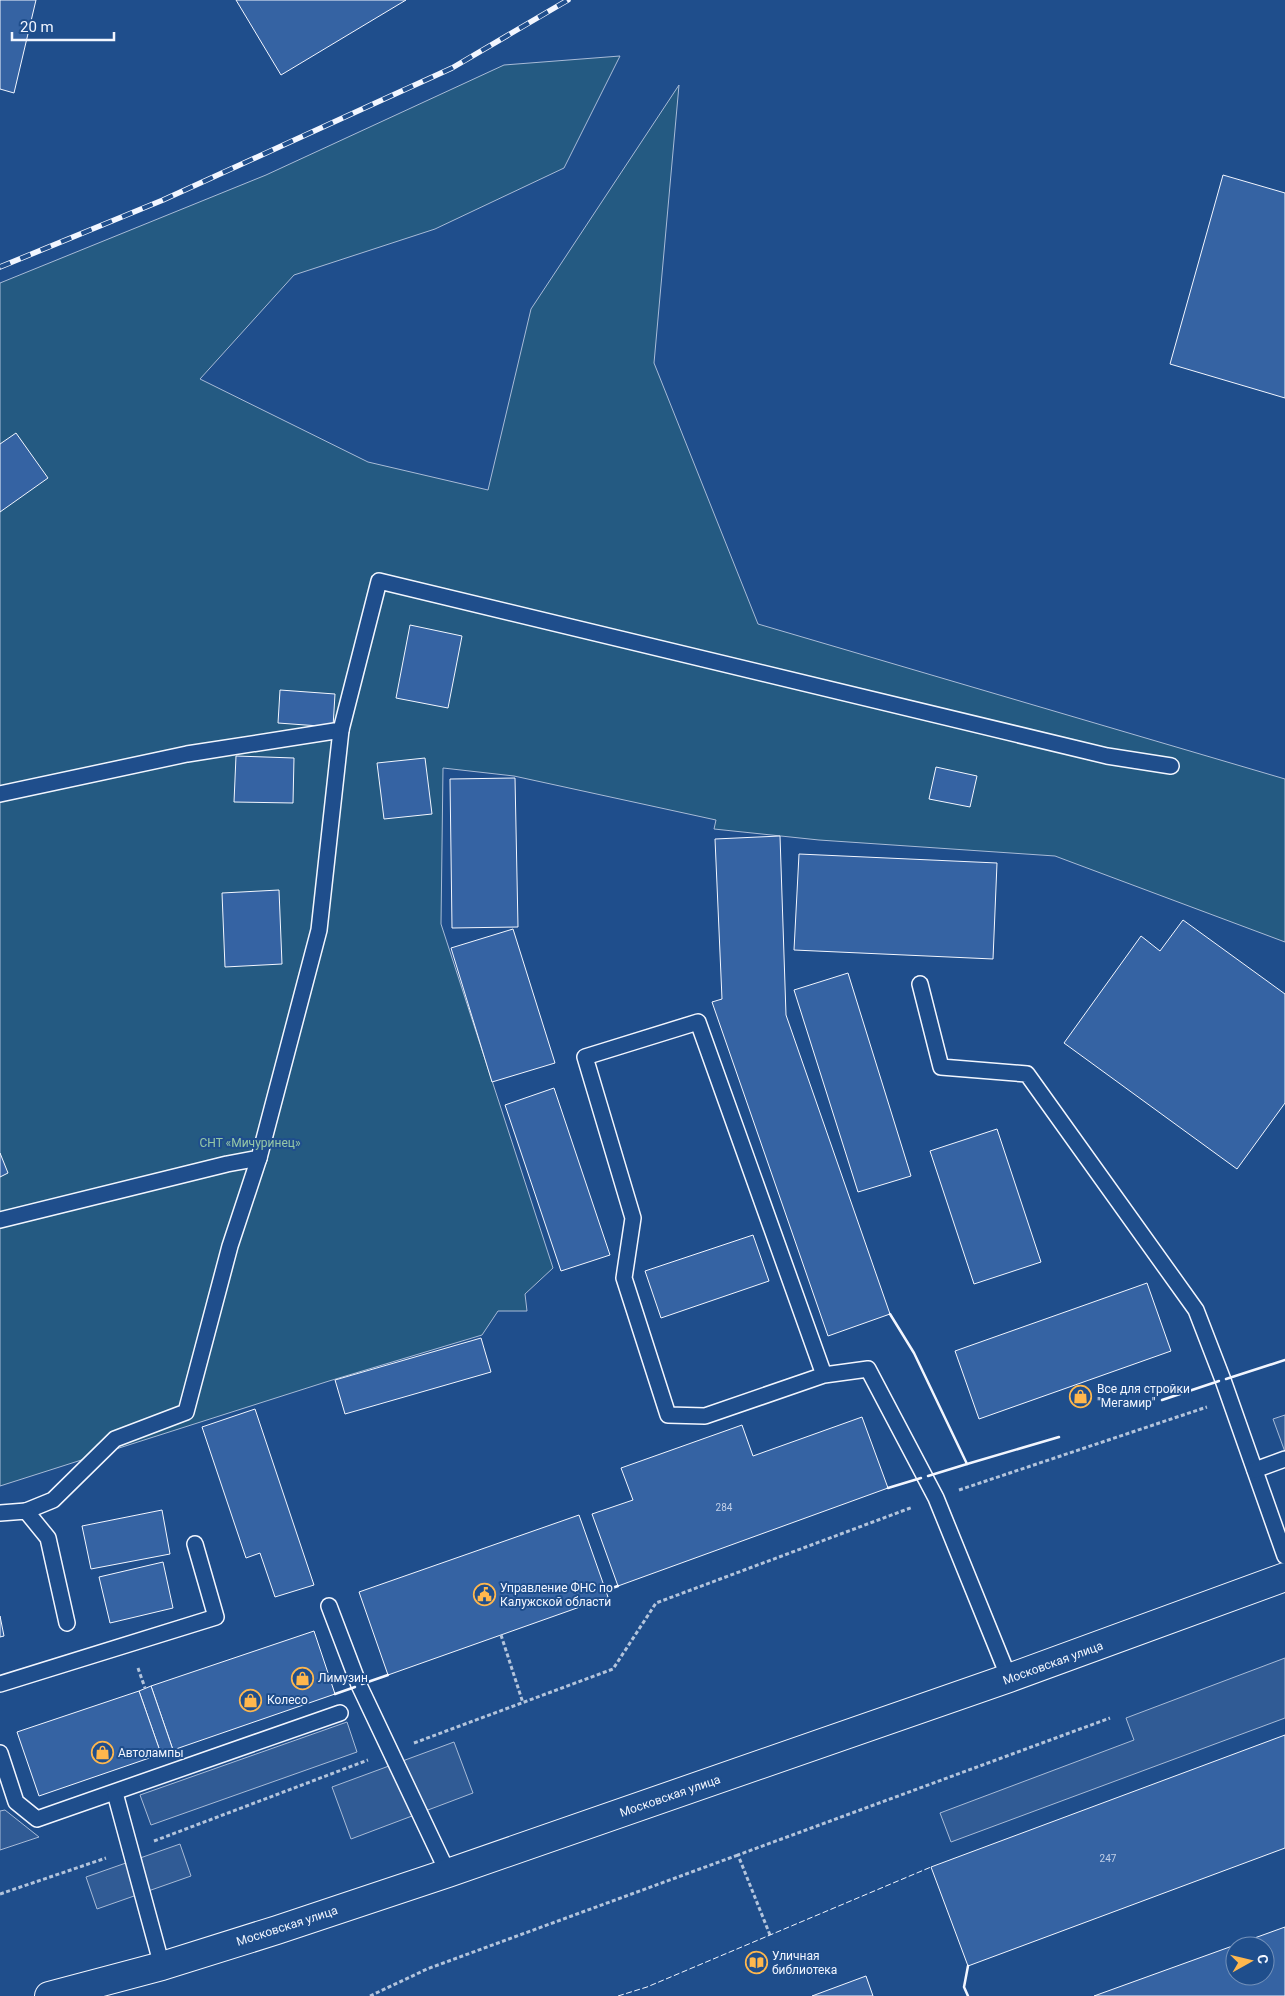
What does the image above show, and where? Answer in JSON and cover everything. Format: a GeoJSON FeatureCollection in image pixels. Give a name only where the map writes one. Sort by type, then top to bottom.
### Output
{"type":"FeatureCollection","features":[{"type":"Feature","properties":{"kind":"main road","name":"Московская улица"},"geometry":{"type":"LineString","coordinates":[[49,1996],[162,1966],[448,1873],[1009,1678],[1285,1577]]}},
{"type":"Feature","properties":{"kind":"lane"},"geometry":{"type":"LineString","coordinates":[[0,1513],[26,1511],[53,1500],[115,1439],[186,1412],[230,1246],[259,1158],[319,930],[341,730],[379,581],[1098,754],[1171,766]]}},
{"type":"Feature","properties":{"kind":"lane"},"geometry":{"type":"LineString","coordinates":[[0,794],[187,754],[341,730]]}},
{"type":"Feature","properties":{"kind":"lane"},"geometry":{"type":"LineString","coordinates":[[920,984],[941,1067],[1027,1074],[1196,1310],[1230,1399],[1285,1556]]}},
{"type":"Feature","properties":{"kind":"lane"},"geometry":{"type":"LineString","coordinates":[[824,1375],[698,1022],[585,1057],[633,1218],[624,1278],[668,1415],[705,1416],[824,1375],[868,1369],[936,1498],[1009,1678]]}},
{"type":"Feature","properties":{"kind":"lane"},"geometry":{"type":"LineString","coordinates":[[0,1220],[218,1166],[259,1158]]}},
{"type":"Feature","properties":{"kind":"lane"},"geometry":{"type":"LineString","coordinates":[[1255,1470],[1285,1459]]}},
{"type":"Feature","properties":{"kind":"lane"},"geometry":{"type":"LineString","coordinates":[[26,1511],[48,1538],[67,1623]]}},
{"type":"Feature","properties":{"kind":"lane"},"geometry":{"type":"LineString","coordinates":[[0,1684],[216,1617],[195,1544]]}},
{"type":"Feature","properties":{"kind":"lane"},"geometry":{"type":"LineString","coordinates":[[329,1606],[359,1685],[389,1752],[448,1873]]}},
{"type":"Feature","properties":{"kind":"lane"},"geometry":{"type":"LineString","coordinates":[[0,1753],[16,1802],[37,1818],[340,1713]]}},
{"type":"Feature","properties":{"kind":"lane"},"geometry":{"type":"LineString","coordinates":[[115,1792],[162,1966]]}},
{"type":"Feature","properties":{"kind":"path"},"geometry":{"type":"LineString","coordinates":[[0,1894],[131,1849],[613,1669],[656,1603],[936,1498],[1230,1399]]}},
{"type":"Feature","properties":{"kind":"path"},"geometry":{"type":"LineString","coordinates":[[501,1635],[523,1703]]}},
{"type":"Feature","properties":{"kind":"path"},"geometry":{"type":"LineString","coordinates":[[370,1996],[427,1969],[1110,1718]]}},
{"type":"Feature","properties":{"kind":"path"},"geometry":{"type":"LineString","coordinates":[[738,1855],[770,1935]]}},
{"type":"Feature","properties":{"kind":"green space","name":"СНТ «Мичуринец»"},"geometry":{"type":"Polygon","coordinates":[[[620,56],[564,168],[435,229],[294,275],[200,379],[368,462],[488,490],[531,309],[679,85],[654,363],[758,624],[1285,779],[1285,942],[1055,856],[819,840],[714,829],[716,820],[514,776],[443,768],[441,924],[553,1268],[525,1294],[527,1311],[498,1311],[482,1335],[329,1381],[0,1486],[0,283],[266,175],[504,65],[620,56]]]}},
{"type":"Feature","properties":{"kind":"shaded area"},"geometry":{"type":"Polygon","coordinates":[[[1285,1415],[1285,1452],[1273,1419],[1285,1415]]]}},
{"type":"Feature","properties":{"kind":"shaded area"},"geometry":{"type":"Polygon","coordinates":[[[1285,1658],[1285,1718],[951,1842],[940,1813],[1134,1740],[1126,1718],[1285,1658]]]}},
{"type":"Feature","properties":{"kind":"shaded area"},"geometry":{"type":"Polygon","coordinates":[[[347,1722],[357,1752],[151,1825],[140,1795],[347,1722]]]}},
{"type":"Feature","properties":{"kind":"shaded area"},"geometry":{"type":"Polygon","coordinates":[[[454,1742],[473,1793],[351,1839],[332,1787],[454,1742]]]}},
{"type":"Feature","properties":{"kind":"shaded area"},"geometry":{"type":"Polygon","coordinates":[[[5,1810],[39,1837],[0,1850],[0,1811],[5,1810]]]}},
{"type":"Feature","properties":{"kind":"shaded area"},"geometry":{"type":"Polygon","coordinates":[[[180,1844],[191,1876],[97,1909],[86,1877],[180,1844]]]}},
{"type":"Feature","properties":{"kind":"building"},"geometry":{"type":"Polygon","coordinates":[[[0,0],[36,0],[14,93],[0,89],[0,0]]]}},
{"type":"Feature","properties":{"kind":"building"},"geometry":{"type":"Polygon","coordinates":[[[236,0],[406,0],[281,75],[236,0]]]}},
{"type":"Feature","properties":{"kind":"building"},"geometry":{"type":"Polygon","coordinates":[[[1223,175],[1285,193],[1285,398],[1170,364],[1223,175]]]}},
{"type":"Feature","properties":{"kind":"building"},"geometry":{"type":"Polygon","coordinates":[[[16,433],[48,478],[0,512],[0,444],[16,433]]]}},
{"type":"Feature","properties":{"kind":"building"},"geometry":{"type":"Polygon","coordinates":[[[410,625],[462,636],[448,708],[396,698],[410,625]]]}},
{"type":"Feature","properties":{"kind":"building"},"geometry":{"type":"Polygon","coordinates":[[[280,690],[335,694],[333,727],[278,723],[280,690]]]}},
{"type":"Feature","properties":{"kind":"building"},"geometry":{"type":"Polygon","coordinates":[[[236,756],[294,758],[293,803],[234,802],[236,756]]]}},
{"type":"Feature","properties":{"kind":"building"},"geometry":{"type":"Polygon","coordinates":[[[425,758],[432,814],[384,819],[377,763],[425,758]]]}},
{"type":"Feature","properties":{"kind":"building"},"geometry":{"type":"Polygon","coordinates":[[[936,767],[977,776],[970,807],[929,799],[936,767]]]}},
{"type":"Feature","properties":{"kind":"building"},"geometry":{"type":"Polygon","coordinates":[[[515,778],[518,927],[452,928],[450,779],[515,778]]]}},
{"type":"Feature","properties":{"kind":"building"},"geometry":{"type":"Polygon","coordinates":[[[780,836],[786,1015],[890,1314],[828,1336],[712,1002],[722,999],[715,839],[780,836]]]}},
{"type":"Feature","properties":{"kind":"building"},"geometry":{"type":"Polygon","coordinates":[[[799,854],[997,863],[993,959],[794,950],[799,854]]]}},
{"type":"Feature","properties":{"kind":"building"},"geometry":{"type":"Polygon","coordinates":[[[279,890],[282,964],[225,967],[222,893],[279,890]]]}},
{"type":"Feature","properties":{"kind":"building"},"geometry":{"type":"Polygon","coordinates":[[[1183,920],[1285,994],[1285,1103],[1237,1169],[1064,1043],[1141,936],[1160,951],[1183,920]]]}},
{"type":"Feature","properties":{"kind":"building"},"geometry":{"type":"Polygon","coordinates":[[[513,929],[555,1063],[492,1082],[451,948],[513,929]]]}},
{"type":"Feature","properties":{"kind":"building"},"geometry":{"type":"Polygon","coordinates":[[[848,973],[911,1176],[858,1192],[794,990],[848,973]]]}},
{"type":"Feature","properties":{"kind":"building"},"geometry":{"type":"Polygon","coordinates":[[[554,1088],[610,1255],[561,1271],[505,1105],[554,1088]]]}},
{"type":"Feature","properties":{"kind":"building"},"geometry":{"type":"Polygon","coordinates":[[[997,1129],[1041,1262],[974,1284],[930,1151],[997,1129]]]}},
{"type":"Feature","properties":{"kind":"building"},"geometry":{"type":"Polygon","coordinates":[[[0,1153],[8,1173],[0,1177],[0,1153]]]}},
{"type":"Feature","properties":{"kind":"building"},"geometry":{"type":"Polygon","coordinates":[[[753,1235],[769,1281],[661,1318],[645,1271],[753,1235]]]}},
{"type":"Feature","properties":{"kind":"building"},"geometry":{"type":"Polygon","coordinates":[[[1147,1283],[1171,1351],[979,1419],[955,1351],[1147,1283]]]}},
{"type":"Feature","properties":{"kind":"building"},"geometry":{"type":"Polygon","coordinates":[[[481,1338],[491,1372],[345,1414],[335,1380],[481,1338]]]}},
{"type":"Feature","properties":{"kind":"building"},"geometry":{"type":"Polygon","coordinates":[[[255,1409],[314,1585],[275,1597],[260,1553],[246,1558],[202,1427],[255,1409]]]}},
{"type":"Feature","properties":{"kind":"building"},"geometry":{"type":"Polygon","coordinates":[[[862,1417],[888,1488],[618,1586],[592,1514],[633,1500],[621,1468],[742,1425],[753,1456],[862,1417]]]}},
{"type":"Feature","properties":{"kind":"building"},"geometry":{"type":"Polygon","coordinates":[[[162,1510],[170,1554],[91,1569],[82,1526],[162,1510]]]}},
{"type":"Feature","properties":{"kind":"building","name":"Управление ФНС по Калужской области"},"geometry":{"type":"Polygon","coordinates":[[[579,1515],[608,1597],[388,1675],[359,1592],[579,1515]]]}},
{"type":"Feature","properties":{"kind":"building"},"geometry":{"type":"Polygon","coordinates":[[[163,1562],[173,1608],[110,1623],[99,1577],[163,1562]]]}},
{"type":"Feature","properties":{"kind":"building"},"geometry":{"type":"Polygon","coordinates":[[[0,1616],[4,1636],[0,1637],[0,1616]]]}},
{"type":"Feature","properties":{"kind":"building"},"geometry":{"type":"Polygon","coordinates":[[[314,1631],[335,1694],[173,1750],[151,1686],[314,1631]]]}},
{"type":"Feature","properties":{"kind":"building"},"geometry":{"type":"Polygon","coordinates":[[[151,1686],[173,1750],[161,1754],[139,1691],[151,1686]]]}},
{"type":"Feature","properties":{"kind":"building"},"geometry":{"type":"Polygon","coordinates":[[[139,1691],[161,1754],[39,1796],[17,1732],[139,1691]]]}},
{"type":"Feature","properties":{"kind":"building"},"geometry":{"type":"Polygon","coordinates":[[[1285,1735],[1285,1848],[968,1966],[931,1867],[1285,1735]]]}},
{"type":"Feature","properties":{"kind":"building"},"geometry":{"type":"Polygon","coordinates":[[[1285,1927],[1285,1996],[1094,1996],[1225,1949],[1225,1986],[1275,1986],[1275,1936],[1260,1936],[1285,1927]]]}},
{"type":"Feature","properties":{"kind":"building"},"geometry":{"type":"Polygon","coordinates":[[[866,1976],[873,1996],[812,1996],[866,1976]]]}},
{"type":"Feature","properties":{"kind":"railway"},"geometry":{"type":"LineString","coordinates":[[0,267],[163,200],[452,68],[568,0]]}},
{"type":"Feature","properties":{"kind":"fence"},"geometry":{"type":"LineString","coordinates":[[618,1996],[647,1987],[931,1867]]}},
{"type":"Feature","properties":{"kind":"wall"},"geometry":{"type":"LineString","coordinates":[[890,1314],[914,1353],[967,1464],[928,1476]]}},
{"type":"Feature","properties":{"kind":"wall"},"geometry":{"type":"LineString","coordinates":[[1226,1379],[1285,1360]]}},
{"type":"Feature","properties":{"kind":"wall"},"geometry":{"type":"LineString","coordinates":[[1162,1400],[1219,1381]]}},
{"type":"Feature","properties":{"kind":"wall"},"geometry":{"type":"LineString","coordinates":[[967,1464],[1059,1437]]}},
{"type":"Feature","properties":{"kind":"wall"},"geometry":{"type":"LineString","coordinates":[[888,1488],[921,1478]]}},
{"type":"Feature","properties":{"kind":"wall"},"geometry":{"type":"LineString","coordinates":[[606,1590],[618,1586]]}},
{"type":"Feature","properties":{"kind":"wall"},"geometry":{"type":"LineString","coordinates":[[362,1684],[388,1675]]}},
{"type":"Feature","properties":{"kind":"wall"},"geometry":{"type":"LineString","coordinates":[[335,1694],[355,1687]]}},
{"type":"Feature","properties":{"kind":"wall"},"geometry":{"type":"LineString","coordinates":[[968,1966],[964,1987],[968,1996]]}},
{"type":"Feature","properties":{"kind":"place","name":"Все для стройки \"Мегамир\""},"geometry":{"type":"Point","coordinates":[1081,1396]}},
{"type":"Feature","properties":{"kind":"place","name":"Управление ФНС по Калужской области"},"geometry":{"type":"Point","coordinates":[484,1595]}},
{"type":"Feature","properties":{"kind":"place","name":"Лимузин"},"geometry":{"type":"Point","coordinates":[302,1678]}},
{"type":"Feature","properties":{"kind":"place","name":"Колесо"},"geometry":{"type":"Point","coordinates":[251,1700]}},
{"type":"Feature","properties":{"kind":"place","name":"Автолампы"},"geometry":{"type":"Point","coordinates":[102,1753]}},
{"type":"Feature","properties":{"kind":"place","name":"Уличная библиотека"},"geometry":{"type":"Point","coordinates":[756,1963]}}]}
